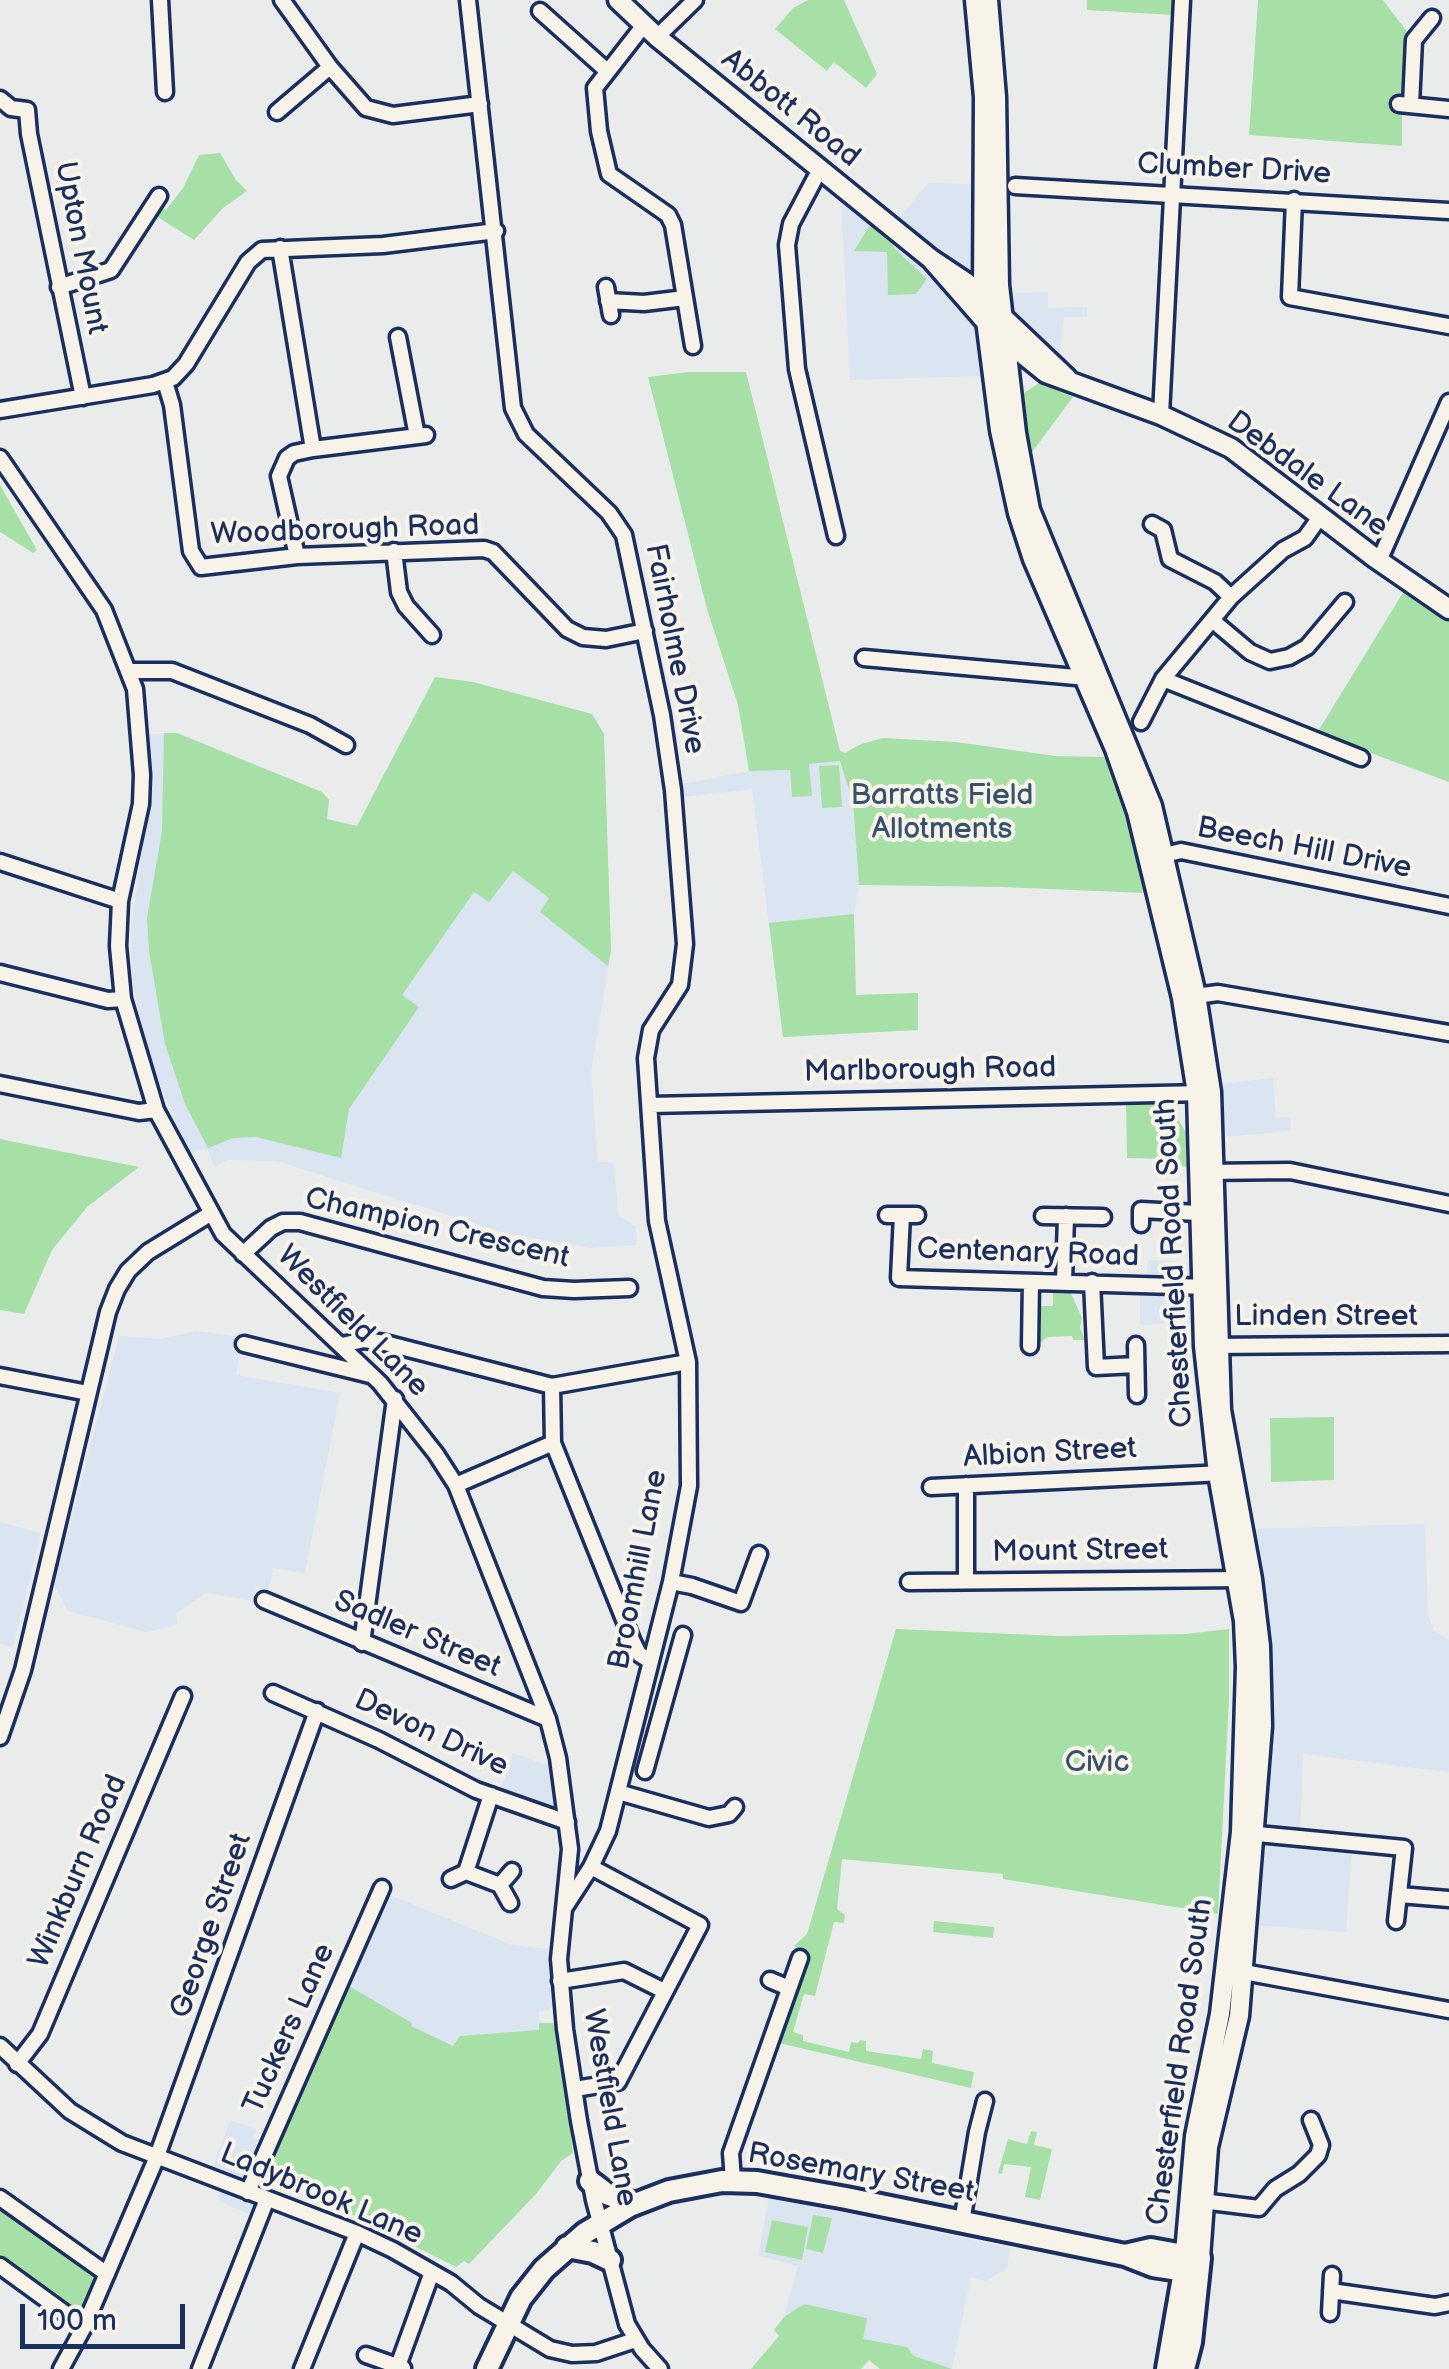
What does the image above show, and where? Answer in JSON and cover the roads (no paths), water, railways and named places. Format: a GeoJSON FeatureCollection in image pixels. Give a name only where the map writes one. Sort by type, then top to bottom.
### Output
{"type":"FeatureCollection","features":[{"type":"Feature","properties":{"kind":"highway","name":"Rosemary Street"},"geometry":{"type":"LineString","coordinates":[[488,2369],[508,2322],[531,2285],[567,2247],[599,2222],[669,2192],[733,2180],[792,2188],[1125,2254],[1151,2249],[1192,2264]]}},
{"type":"Feature","properties":{"kind":"highway"},"geometry":{"type":"LineString","coordinates":[[590,2181],[602,2191],[634,2204]]}},
{"type":"Feature","properties":{"kind":"highway"},"geometry":{"type":"LineString","coordinates":[[567,2247],[610,2260]]}},
{"type":"Feature","properties":{"kind":"highway","name":"Chesterfield Road South"},"geometry":{"type":"LineString","coordinates":[[1167,2369],[1192,2264]]}},
{"type":"Feature","properties":{"kind":"highway","name":"Chesterfield Road South"},"geometry":{"type":"LineString","coordinates":[[1184,2369],[1191,2342],[1192,2264]]}},
{"type":"Feature","properties":{"kind":"main road"},"geometry":{"type":"LineString","coordinates":[[974,0],[984,97],[983,297]]}},
{"type":"Feature","properties":{"kind":"main road"},"geometry":{"type":"LineString","coordinates":[[988,0],[996,97],[994,319]]}},
{"type":"Feature","properties":{"kind":"main road","name":"Abbott Road"},"geometry":{"type":"LineString","coordinates":[[620,1],[650,31],[983,297],[994,319]]}},
{"type":"Feature","properties":{"kind":"main road"},"geometry":{"type":"LineString","coordinates":[[939,264],[965,270],[975,264],[984,245]]}},
{"type":"Feature","properties":{"kind":"main road","name":"Abbott Road"},"geometry":{"type":"LineString","coordinates":[[939,264],[994,319]]}},
{"type":"Feature","properties":{"kind":"main road","name":"Chesterfield Road South"},"geometry":{"type":"LineString","coordinates":[[994,319],[1006,342],[1030,510],[1090,671]]}},
{"type":"Feature","properties":{"kind":"main road","name":"Chesterfield Road South"},"geometry":{"type":"LineString","coordinates":[[994,319],[1000,430],[1018,513],[1033,559],[1152,806],[1156,856],[1175,914],[1204,1093],[1210,1346],[1225,1473],[1244,1579],[1248,1834],[1234,1970],[1195,2136],[1192,2264]]}},
{"type":"Feature","properties":{"kind":"main road","name":"Debdale Lane"},"geometry":{"type":"LineString","coordinates":[[994,319],[1068,378]]}},
{"type":"Feature","properties":{"kind":"main road","name":"Debdale Lane"},"geometry":{"type":"LineString","coordinates":[[1006,342],[1046,373],[1160,415],[1231,448],[1449,610]]}},
{"type":"Feature","properties":{"kind":"main road"},"geometry":{"type":"LineString","coordinates":[[1011,396],[1027,376],[1046,373]]}},
{"type":"Feature","properties":{"kind":"main road","name":"Chesterfield Road South"},"geometry":{"type":"LineString","coordinates":[[1205,1172],[1198,1213],[1208,1287]]}},
{"type":"Feature","properties":{"kind":"main road","name":"Chesterfield Road South"},"geometry":{"type":"LineString","coordinates":[[1192,2264],[1208,2146],[1239,2016],[1234,1970]]}},
{"type":"Feature","properties":{"kind":"street"},"geometry":{"type":"LineString","coordinates":[[160,0],[165,92]]}},
{"type":"Feature","properties":{"kind":"street"},"geometry":{"type":"LineString","coordinates":[[282,0],[330,67],[366,108],[394,115],[480,104]]}},
{"type":"Feature","properties":{"kind":"street","name":"Fairholme Drive"},"geometry":{"type":"LineString","coordinates":[[468,0],[513,408],[526,434],[609,513],[624,534],[662,715],[685,944],[680,985],[652,1030],[646,1058],[650,1105]]}},
{"type":"Feature","properties":{"kind":"street"},"geometry":{"type":"LineString","coordinates":[[693,346],[668,214],[616,180],[606,165],[594,94],[606,70],[650,31],[695,0]]}},
{"type":"Feature","properties":{"kind":"street"},"geometry":{"type":"LineString","coordinates":[[1160,415],[1182,0]]}},
{"type":"Feature","properties":{"kind":"street"},"geometry":{"type":"LineString","coordinates":[[540,12],[606,70]]}},
{"type":"Feature","properties":{"kind":"street"},"geometry":{"type":"LineString","coordinates":[[1432,18],[1414,40],[1405,104],[1449,109]]}},
{"type":"Feature","properties":{"kind":"street"},"geometry":{"type":"LineString","coordinates":[[277,112],[330,67]]}},
{"type":"Feature","properties":{"kind":"street","name":"Upton Mount"},"geometry":{"type":"LineString","coordinates":[[0,100],[11,108],[27,110],[28,134],[82,398]]}},
{"type":"Feature","properties":{"kind":"street"},"geometry":{"type":"LineString","coordinates":[[820,169],[791,224],[787,245],[797,369],[836,536]]}},
{"type":"Feature","properties":{"kind":"street","name":"Clumber Drive"},"geometry":{"type":"LineString","coordinates":[[1015,186],[1449,210]]}},
{"type":"Feature","properties":{"kind":"street"},"geometry":{"type":"LineString","coordinates":[[59,286],[111,270],[159,196]]}},
{"type":"Feature","properties":{"kind":"street"},"geometry":{"type":"LineString","coordinates":[[1294,200],[1290,298],[1449,326]]}},
{"type":"Feature","properties":{"kind":"street"},"geometry":{"type":"LineString","coordinates":[[0,410],[165,382],[186,364],[254,254],[280,248],[382,245],[496,231]]}},
{"type":"Feature","properties":{"kind":"street"},"geometry":{"type":"LineString","coordinates":[[280,248],[313,449]]}},
{"type":"Feature","properties":{"kind":"street"},"geometry":{"type":"LineString","coordinates":[[608,301],[644,304],[685,298]]}},
{"type":"Feature","properties":{"kind":"street"},"geometry":{"type":"LineString","coordinates":[[297,556],[279,476],[288,458],[313,449],[422,436],[398,337]]}},
{"type":"Feature","properties":{"kind":"street","name":"Woodborough Road"},"geometry":{"type":"LineString","coordinates":[[165,382],[172,405],[194,560],[201,567],[297,556],[484,549],[493,552],[567,629],[583,637],[606,640],[644,631]]}},
{"type":"Feature","properties":{"kind":"street"},"geometry":{"type":"LineString","coordinates":[[1379,560],[1449,402]]}},
{"type":"Feature","properties":{"kind":"street","name":"Westfield Lane"},"geometry":{"type":"LineString","coordinates":[[0,458],[104,610],[135,689],[142,775],[140,804],[120,900],[118,946],[123,999],[156,1110],[223,1234],[395,1399],[456,1485],[548,1719],[570,1849],[562,1912],[560,1980],[574,2089],[599,2222],[627,2324],[635,2340],[660,2369]]}},
{"type":"Feature","properties":{"kind":"street"},"geometry":{"type":"LineString","coordinates":[[1141,722],[1163,679],[1231,597],[1283,550],[1305,538],[1320,517]]}},
{"type":"Feature","properties":{"kind":"street"},"geometry":{"type":"LineString","coordinates":[[1152,524],[1163,530],[1170,559],[1215,582],[1231,597]]}},
{"type":"Feature","properties":{"kind":"street"},"geometry":{"type":"LineString","coordinates":[[394,551],[406,606],[432,635]]}},
{"type":"Feature","properties":{"kind":"street"},"geometry":{"type":"LineString","coordinates":[[1212,620],[1250,652],[1270,661],[1299,653],[1322,620],[1346,602]]}},
{"type":"Feature","properties":{"kind":"street"},"geometry":{"type":"LineString","coordinates":[[864,658],[1076,677],[1090,671]]}},
{"type":"Feature","properties":{"kind":"street"},"geometry":{"type":"LineString","coordinates":[[128,671],[172,671],[310,726],[346,745]]}},
{"type":"Feature","properties":{"kind":"street"},"geometry":{"type":"LineString","coordinates":[[1163,679],[1360,758]]}},
{"type":"Feature","properties":{"kind":"street","name":"Beech Hill Drive"},"geometry":{"type":"LineString","coordinates":[[1156,856],[1182,852],[1449,906]]}},
{"type":"Feature","properties":{"kind":"street"},"geometry":{"type":"LineString","coordinates":[[0,862],[120,900]]}},
{"type":"Feature","properties":{"kind":"street"},"geometry":{"type":"LineString","coordinates":[[0,973],[108,1000],[123,999]]}},
{"type":"Feature","properties":{"kind":"street"},"geometry":{"type":"LineString","coordinates":[[1189,997],[1218,993],[1449,1033]]}},
{"type":"Feature","properties":{"kind":"street"},"geometry":{"type":"LineString","coordinates":[[0,1084],[140,1112],[156,1110]]}},
{"type":"Feature","properties":{"kind":"street","name":"Marlborough Road"},"geometry":{"type":"LineString","coordinates":[[650,1105],[1204,1093]]}},
{"type":"Feature","properties":{"kind":"street","name":"Broomhill Lane"},"geometry":{"type":"LineString","coordinates":[[562,1912],[608,1832],[671,1582],[689,1486],[688,1362],[683,1316],[662,1220],[650,1105]]}},
{"type":"Feature","properties":{"kind":"street"},"geometry":{"type":"LineString","coordinates":[[1205,1172],[1290,1171],[1449,1204]]}},
{"type":"Feature","properties":{"kind":"street"},"geometry":{"type":"LineString","coordinates":[[1140,1224],[1141,1210],[1198,1213]]}},
{"type":"Feature","properties":{"kind":"street"},"geometry":{"type":"LineString","coordinates":[[0,1737],[23,1670],[108,1312],[128,1270],[148,1252],[210,1214]]}},
{"type":"Feature","properties":{"kind":"street","name":"Centenary Road"},"geometry":{"type":"LineString","coordinates":[[902,1215],[900,1278],[1208,1287]]}},
{"type":"Feature","properties":{"kind":"street"},"geometry":{"type":"LineString","coordinates":[[1043,1216],[1103,1217]]}},
{"type":"Feature","properties":{"kind":"street"},"geometry":{"type":"LineString","coordinates":[[1064,1282],[1066,1216]]}},
{"type":"Feature","properties":{"kind":"street","name":"Champion Crescent"},"geometry":{"type":"LineString","coordinates":[[243,1254],[271,1228],[283,1222],[300,1222],[543,1288],[629,1288]]}},
{"type":"Feature","properties":{"kind":"street"},"geometry":{"type":"LineString","coordinates":[[1030,1346],[1031,1282]]}},
{"type":"Feature","properties":{"kind":"street"},"geometry":{"type":"LineString","coordinates":[[1092,1282],[1096,1367],[1136,1365]]}},
{"type":"Feature","properties":{"kind":"street"},"geometry":{"type":"LineString","coordinates":[[342,1345],[364,1340],[385,1343],[552,1386],[688,1362]]}},
{"type":"Feature","properties":{"kind":"street"},"geometry":{"type":"LineString","coordinates":[[244,1344],[372,1375]]}},
{"type":"Feature","properties":{"kind":"street","name":"Linden Street"},"geometry":{"type":"LineString","coordinates":[[1210,1346],[1449,1344]]}},
{"type":"Feature","properties":{"kind":"street"},"geometry":{"type":"LineString","coordinates":[[1136,1345],[1137,1395]]}},
{"type":"Feature","properties":{"kind":"street"},"geometry":{"type":"LineString","coordinates":[[0,1376],[88,1393]]}},
{"type":"Feature","properties":{"kind":"street"},"geometry":{"type":"LineString","coordinates":[[552,1386],[553,1443],[633,1642],[639,1654],[678,1652]]}},
{"type":"Feature","properties":{"kind":"street"},"geometry":{"type":"LineString","coordinates":[[362,1642],[395,1399]]}},
{"type":"Feature","properties":{"kind":"street"},"geometry":{"type":"LineString","coordinates":[[456,1485],[553,1443]]}},
{"type":"Feature","properties":{"kind":"street","name":"Albion Street"},"geometry":{"type":"LineString","coordinates":[[930,1487],[1225,1473]]}},
{"type":"Feature","properties":{"kind":"street"},"geometry":{"type":"LineString","coordinates":[[966,1485],[966,1581]]}},
{"type":"Feature","properties":{"kind":"street"},"geometry":{"type":"LineString","coordinates":[[671,1582],[740,1603],[759,1554]]}},
{"type":"Feature","properties":{"kind":"street","name":"Mount Street"},"geometry":{"type":"LineString","coordinates":[[909,1582],[1244,1579]]}},
{"type":"Feature","properties":{"kind":"street","name":"Sadler Street"},"geometry":{"type":"LineString","coordinates":[[264,1600],[548,1719]]}},
{"type":"Feature","properties":{"kind":"street"},"geometry":{"type":"LineString","coordinates":[[645,1770],[683,1635]]}},
{"type":"Feature","properties":{"kind":"street","name":"Devon Drive"},"geometry":{"type":"LineString","coordinates":[[273,1693],[491,1795],[567,1822]]}},
{"type":"Feature","properties":{"kind":"street","name":"Winkburn Road"},"geometry":{"type":"LineString","coordinates":[[17,2064],[40,2034],[183,1696]]}},
{"type":"Feature","properties":{"kind":"street","name":"George Street"},"geometry":{"type":"LineString","coordinates":[[61,2369],[108,2274],[156,2159],[317,1711]]}},
{"type":"Feature","properties":{"kind":"street"},"geometry":{"type":"LineString","coordinates":[[634,1728],[655,1734]]}},
{"type":"Feature","properties":{"kind":"street"},"geometry":{"type":"LineString","coordinates":[[618,1792],[709,1818],[729,1814],[735,1807]]}},
{"type":"Feature","properties":{"kind":"street"},"geometry":{"type":"LineString","coordinates":[[466,1872],[491,1795]]}},
{"type":"Feature","properties":{"kind":"street"},"geometry":{"type":"LineString","coordinates":[[1248,1834],[1404,1848],[1396,1921]]}},
{"type":"Feature","properties":{"kind":"street"},"geometry":{"type":"LineString","coordinates":[[570,1849],[700,1924],[618,2082],[574,2089]]}},
{"type":"Feature","properties":{"kind":"street"},"geometry":{"type":"LineString","coordinates":[[500,1885],[512,1871]]}},
{"type":"Feature","properties":{"kind":"street"},"geometry":{"type":"LineString","coordinates":[[451,1879],[466,1872],[500,1885],[510,1902]]}},
{"type":"Feature","properties":{"kind":"street","name":"Tuckers Lane"},"geometry":{"type":"LineString","coordinates":[[248,2192],[382,1888]]}},
{"type":"Feature","properties":{"kind":"street"},"geometry":{"type":"LineString","coordinates":[[1399,1895],[1449,1899]]}},
{"type":"Feature","properties":{"kind":"street"},"geometry":{"type":"LineString","coordinates":[[733,2180],[732,2153],[800,1958]]}},
{"type":"Feature","properties":{"kind":"street"},"geometry":{"type":"LineString","coordinates":[[1234,1970],[1449,2010]]}},
{"type":"Feature","properties":{"kind":"street"},"geometry":{"type":"LineString","coordinates":[[560,1980],[624,1971],[664,1991]]}},
{"type":"Feature","properties":{"kind":"street"},"geometry":{"type":"LineString","coordinates":[[770,1980],[789,1988]]}},
{"type":"Feature","properties":{"kind":"street","name":"Ladybrook Lane"},"geometry":{"type":"LineString","coordinates":[[0,2046],[70,2111],[122,2144],[357,2233],[432,2272],[484,2310],[550,2349],[586,2361],[635,2340]]}},
{"type":"Feature","properties":{"kind":"street"},"geometry":{"type":"LineString","coordinates":[[962,2222],[985,2102]]}},
{"type":"Feature","properties":{"kind":"street"},"geometry":{"type":"LineString","coordinates":[[1202,2200],[1259,2208],[1275,2189],[1300,2174],[1318,2155],[1321,2146],[1312,2120]]}},
{"type":"Feature","properties":{"kind":"street"},"geometry":{"type":"LineString","coordinates":[[0,2198],[108,2274]]}},
{"type":"Feature","properties":{"kind":"street"},"geometry":{"type":"LineString","coordinates":[[200,2369],[267,2199]]}},
{"type":"Feature","properties":{"kind":"street"},"geometry":{"type":"LineString","coordinates":[[302,2369],[357,2233]]}},
{"type":"Feature","properties":{"kind":"street"},"geometry":{"type":"LineString","coordinates":[[0,2266],[84,2327]]}},
{"type":"Feature","properties":{"kind":"street"},"geometry":{"type":"LineString","coordinates":[[366,2355],[402,2368],[432,2272]]}},
{"type":"Feature","properties":{"kind":"street"},"geometry":{"type":"LineString","coordinates":[[1330,2313],[1332,2275]]}},
{"type":"Feature","properties":{"kind":"street"},"geometry":{"type":"LineString","coordinates":[[1331,2291],[1435,2306],[1449,2303]]}},
{"type":"Feature","properties":{"kind":"park label","name":"Barratts Field Allotments"},"geometry":{"type":"Point","coordinates":[942,813]}},
{"type":"Feature","properties":{"kind":"park label","name":"Civic"},"geometry":{"type":"Point","coordinates":[1097,1763]}}]}
